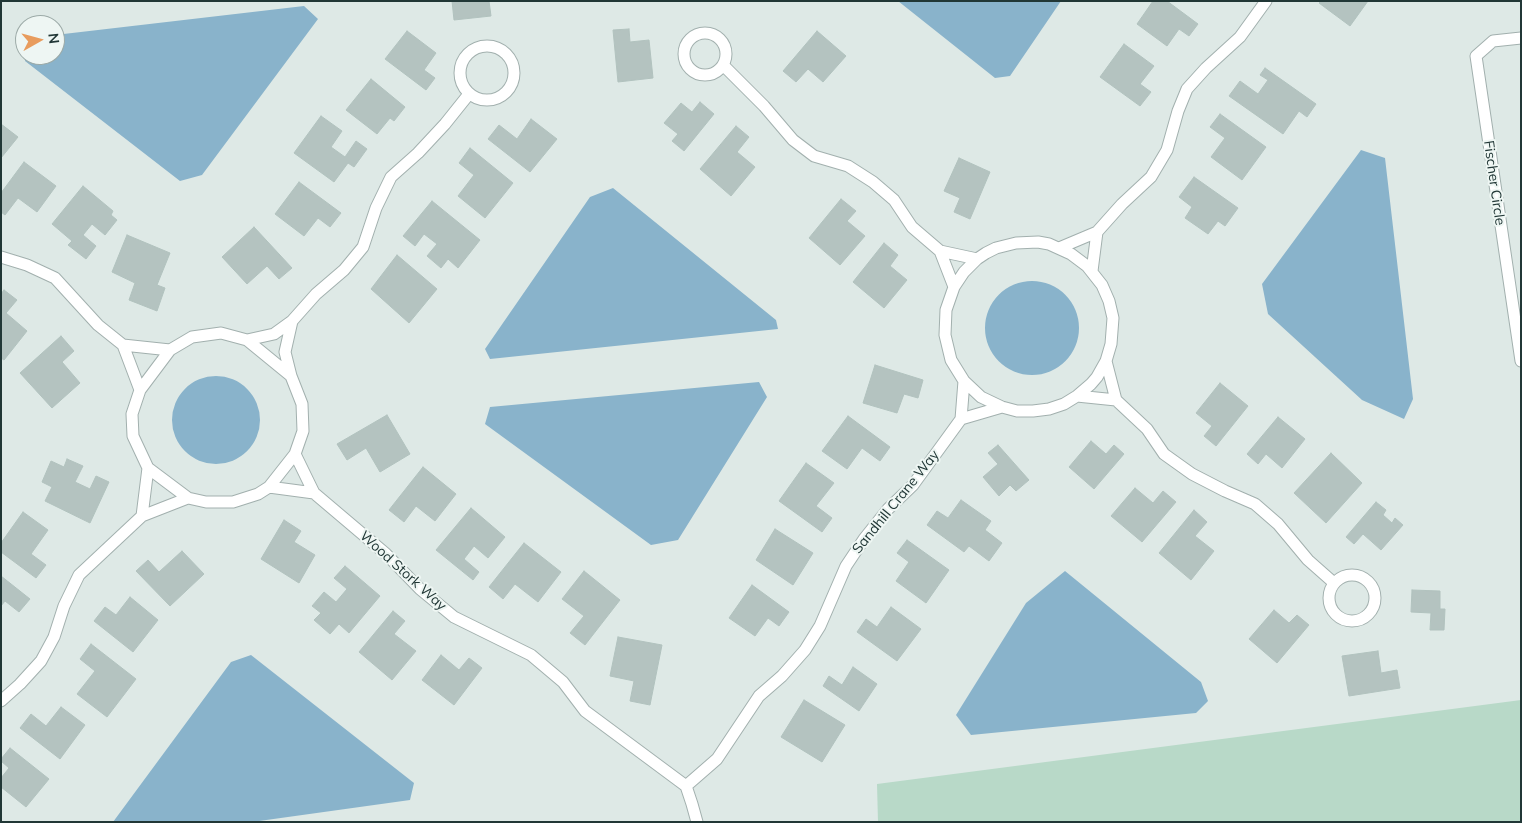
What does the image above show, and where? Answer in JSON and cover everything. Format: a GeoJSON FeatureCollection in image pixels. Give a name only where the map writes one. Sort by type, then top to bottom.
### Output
{"type":"FeatureCollection","features":[{"type":"Feature","properties":{"kind":"street"},"geometry":{"type":"LineString","coordinates":[[1059,248],[1097,232],[1122,204],[1151,177],[1167,150],[1178,111],[1187,89],[1206,68],[1240,37],[1266,1]]}},
{"type":"Feature","properties":{"kind":"street","name":"Fischer Circle"},"geometry":{"type":"LineString","coordinates":[[1521,38],[1493,41],[1476,56],[1521,361]]}},
{"type":"Feature","properties":{"kind":"street"},"geometry":{"type":"LineString","coordinates":[[490,45],[499,48],[507,54],[514,65],[515,75],[512,84],[505,94],[497,99],[487,101],[469,94],[461,82],[460,72],[462,62],[467,54],[480,46],[490,45]]}},
{"type":"Feature","properties":{"kind":"street"},"geometry":{"type":"LineString","coordinates":[[723,65],[764,106],[793,140],[814,156],[848,166],[874,182],[894,200],[912,227],[940,251],[954,287]]}},
{"type":"Feature","properties":{"kind":"street"},"geometry":{"type":"LineString","coordinates":[[247,340],[274,334],[292,321],[316,294],[344,270],[363,247],[376,208],[391,177],[425,146],[469,94]]}},
{"type":"Feature","properties":{"kind":"street"},"geometry":{"type":"LineString","coordinates":[[1092,271],[1097,232]]}},
{"type":"Feature","properties":{"kind":"street"},"geometry":{"type":"LineString","coordinates":[[1038,242],[1059,248],[1077,257],[1092,271],[1106,293],[1111,309],[1112,336],[1106,361],[1091,384],[1064,404],[1041,410],[1017,411],[1002,407],[981,397],[964,381],[951,360],[944,336],[946,310],[954,287],[964,272],[977,259],[996,248],[1016,243],[1038,242]]}},
{"type":"Feature","properties":{"kind":"street"},"geometry":{"type":"LineString","coordinates":[[940,251],[977,259]]}},
{"type":"Feature","properties":{"kind":"street"},"geometry":{"type":"LineString","coordinates":[[1,257],[27,265],[54,278],[98,325],[123,345],[140,390]]}},
{"type":"Feature","properties":{"kind":"street"},"geometry":{"type":"LineString","coordinates":[[291,376],[247,340],[221,333],[192,337],[170,350],[140,390],[132,414],[133,436],[148,468],[188,498],[206,502],[233,502],[258,494],[269,486],[295,454],[303,431],[302,404],[291,376],[285,352],[292,321]]}},
{"type":"Feature","properties":{"kind":"street"},"geometry":{"type":"LineString","coordinates":[[123,345],[170,350]]}},
{"type":"Feature","properties":{"kind":"street"},"geometry":{"type":"LineString","coordinates":[[1106,361],[1116,400],[1147,429],[1164,454],[1192,474],[1255,504],[1278,524],[1308,560],[1334,583]]}},
{"type":"Feature","properties":{"kind":"street"},"geometry":{"type":"LineString","coordinates":[[964,381],[961,419],[1002,407]]}},
{"type":"Feature","properties":{"kind":"street"},"geometry":{"type":"LineString","coordinates":[[1077,396],[1116,400]]}},
{"type":"Feature","properties":{"kind":"street","name":"Sandhill Crane Way"},"geometry":{"type":"LineString","coordinates":[[686,786],[717,759],[759,696],[782,676],[805,650],[820,626],[846,566],[864,539],[888,509],[913,485],[961,419]]}},
{"type":"Feature","properties":{"kind":"street","name":"Wood Stork Way"},"geometry":{"type":"LineString","coordinates":[[295,454],[314,493],[386,554],[420,590],[454,616],[531,655],[563,682],[585,711],[686,786]]}},
{"type":"Feature","properties":{"kind":"street"},"geometry":{"type":"LineString","coordinates":[[142,516],[148,468]]}},
{"type":"Feature","properties":{"kind":"street"},"geometry":{"type":"LineString","coordinates":[[269,486],[314,493]]}},
{"type":"Feature","properties":{"kind":"street"},"geometry":{"type":"LineString","coordinates":[[1,701],[41,661],[54,636],[64,606],[79,575],[142,516],[188,498]]}},
{"type":"Feature","properties":{"kind":"street"},"geometry":{"type":"LineString","coordinates":[[1352,575],[1360,577],[1371,584],[1375,601],[1373,609],[1360,620],[1349,622],[1342,620],[1333,612],[1328,598],[1334,583],[1344,576],[1352,575]]}},
{"type":"Feature","properties":{"kind":"street"},"geometry":{"type":"LineString","coordinates":[[686,786],[697,822]]}},
{"type":"Feature","properties":{"kind":"green space"},"geometry":{"type":"Polygon","coordinates":[[[1521,700],[1521,822],[878,822],[877,784],[1521,700]]]}},
{"type":"Feature","properties":{"kind":"water"},"geometry":{"type":"Polygon","coordinates":[[[898,1],[1061,1],[1010,76],[995,78],[898,1]]]}},
{"type":"Feature","properties":{"kind":"water"},"geometry":{"type":"Polygon","coordinates":[[[304,6],[318,19],[202,175],[180,181],[30,65],[65,65],[65,34],[304,6]]]}},
{"type":"Feature","properties":{"kind":"water"},"geometry":{"type":"Polygon","coordinates":[[[1361,150],[1385,158],[1413,399],[1404,419],[1362,400],[1268,314],[1262,284],[1361,150]]]}},
{"type":"Feature","properties":{"kind":"water"},"geometry":{"type":"Polygon","coordinates":[[[613,188],[776,320],[778,329],[490,359],[485,349],[590,197],[613,188]]]}},
{"type":"Feature","properties":{"kind":"water"},"geometry":{"type":"Polygon","coordinates":[[[1032,281],[1050,284],[1065,295],[1076,310],[1079,328],[1076,346],[1065,361],[1050,372],[1032,375],[1014,372],[999,361],[988,346],[985,328],[988,310],[999,295],[1014,284],[1032,281]]]}},
{"type":"Feature","properties":{"kind":"water"},"geometry":{"type":"Polygon","coordinates":[[[207,376],[225,376],[241,383],[253,395],[260,411],[260,429],[253,445],[241,457],[225,464],[207,464],[191,457],[179,445],[172,429],[172,411],[179,395],[191,383],[207,376]]]}},
{"type":"Feature","properties":{"kind":"water"},"geometry":{"type":"Polygon","coordinates":[[[759,382],[767,397],[678,540],[651,545],[485,424],[490,407],[759,382]]]}},
{"type":"Feature","properties":{"kind":"water"},"geometry":{"type":"Polygon","coordinates":[[[1065,571],[1201,682],[1208,701],[1196,713],[971,735],[956,715],[1026,603],[1065,571]]]}},
{"type":"Feature","properties":{"kind":"water"},"geometry":{"type":"Polygon","coordinates":[[[251,655],[414,783],[410,800],[252,822],[113,822],[231,662],[251,655]]]}},
{"type":"Feature","properties":{"kind":"building"},"geometry":{"type":"Polygon","coordinates":[[[452,1],[489,1],[491,16],[454,20],[452,1]]]}},
{"type":"Feature","properties":{"kind":"building"},"geometry":{"type":"Polygon","coordinates":[[[1153,1],[1167,1],[1198,24],[1189,36],[1179,29],[1167,46],[1137,24],[1153,1]]]}},
{"type":"Feature","properties":{"kind":"building"},"geometry":{"type":"Polygon","coordinates":[[[1321,1],[1368,1],[1350,26],[1319,3],[1321,1]]]}},
{"type":"Feature","properties":{"kind":"building"},"geometry":{"type":"Polygon","coordinates":[[[629,29],[630,42],[649,40],[653,78],[618,82],[613,30],[629,29]]]}},
{"type":"Feature","properties":{"kind":"building"},"geometry":{"type":"Polygon","coordinates":[[[407,31],[436,53],[424,70],[435,78],[426,90],[385,59],[407,31]]]}},
{"type":"Feature","properties":{"kind":"building"},"geometry":{"type":"Polygon","coordinates":[[[817,31],[846,56],[823,82],[808,69],[796,82],[783,71],[817,31]]]}},
{"type":"Feature","properties":{"kind":"building"},"geometry":{"type":"Polygon","coordinates":[[[1124,44],[1154,66],[1140,84],[1151,92],[1140,106],[1100,77],[1124,44]]]}},
{"type":"Feature","properties":{"kind":"building"},"geometry":{"type":"Polygon","coordinates":[[[1265,68],[1316,104],[1307,117],[1299,111],[1283,134],[1229,96],[1240,81],[1258,94],[1268,80],[1260,75],[1265,68]]]}},
{"type":"Feature","properties":{"kind":"building"},"geometry":{"type":"Polygon","coordinates":[[[371,79],[405,107],[394,121],[390,118],[377,134],[346,110],[371,79]]]}},
{"type":"Feature","properties":{"kind":"building"},"geometry":{"type":"Polygon","coordinates":[[[700,102],[714,114],[684,151],[672,141],[678,134],[664,123],[681,103],[692,112],[700,102]]]}},
{"type":"Feature","properties":{"kind":"building"},"geometry":{"type":"Polygon","coordinates":[[[1220,114],[1266,147],[1242,180],[1211,157],[1225,138],[1210,127],[1220,114]]]}},
{"type":"Feature","properties":{"kind":"building"},"geometry":{"type":"Polygon","coordinates":[[[321,116],[342,131],[331,147],[345,157],[356,141],[367,149],[354,167],[348,163],[334,182],[294,153],[321,116]]]}},
{"type":"Feature","properties":{"kind":"building"},"geometry":{"type":"Polygon","coordinates":[[[531,119],[557,139],[530,172],[488,139],[499,125],[517,139],[531,119]]]}},
{"type":"Feature","properties":{"kind":"building"},"geometry":{"type":"Polygon","coordinates":[[[1,124],[18,137],[1,158],[1,124]]]}},
{"type":"Feature","properties":{"kind":"building"},"geometry":{"type":"Polygon","coordinates":[[[736,126],[749,137],[737,152],[755,167],[731,196],[700,169],[736,126]]]}},
{"type":"Feature","properties":{"kind":"building"},"geometry":{"type":"Polygon","coordinates":[[[470,148],[513,183],[485,218],[458,196],[474,175],[459,163],[470,148]]]}},
{"type":"Feature","properties":{"kind":"building"},"geometry":{"type":"Polygon","coordinates":[[[959,158],[990,172],[970,219],[954,212],[960,198],[944,191],[959,158]]]}},
{"type":"Feature","properties":{"kind":"building"},"geometry":{"type":"Polygon","coordinates":[[[24,162],[56,186],[37,212],[18,198],[5,215],[1,212],[1,193],[24,162]]]}},
{"type":"Feature","properties":{"kind":"building"},"geometry":{"type":"Polygon","coordinates":[[[1194,177],[1238,208],[1225,226],[1218,221],[1208,234],[1185,218],[1192,207],[1179,197],[1194,177]]]}},
{"type":"Feature","properties":{"kind":"building"},"geometry":{"type":"Polygon","coordinates":[[[299,182],[341,213],[330,227],[318,218],[304,236],[275,214],[299,182]]]}},
{"type":"Feature","properties":{"kind":"building"},"geometry":{"type":"Polygon","coordinates":[[[83,186],[113,211],[111,215],[117,220],[105,235],[92,224],[83,235],[96,246],[86,259],[68,245],[72,241],[52,224],[83,186]]]}},
{"type":"Feature","properties":{"kind":"building"},"geometry":{"type":"Polygon","coordinates":[[[841,199],[856,211],[847,221],[865,236],[840,265],[809,238],[841,199]]]}},
{"type":"Feature","properties":{"kind":"building"},"geometry":{"type":"Polygon","coordinates":[[[432,201],[480,240],[458,268],[448,259],[441,268],[427,256],[437,244],[424,234],[415,246],[403,236],[432,201]]]}},
{"type":"Feature","properties":{"kind":"building"},"geometry":{"type":"Polygon","coordinates":[[[254,227],[292,268],[279,279],[267,266],[247,284],[222,257],[254,227]]]}},
{"type":"Feature","properties":{"kind":"building"},"geometry":{"type":"Polygon","coordinates":[[[127,235],[170,253],[157,285],[165,288],[157,311],[129,300],[135,283],[112,272],[127,235]]]}},
{"type":"Feature","properties":{"kind":"building"},"geometry":{"type":"Polygon","coordinates":[[[884,243],[898,255],[890,266],[907,280],[884,308],[853,282],[884,243]]]}},
{"type":"Feature","properties":{"kind":"building"},"geometry":{"type":"Polygon","coordinates":[[[397,255],[437,289],[409,323],[371,289],[397,255]]]}},
{"type":"Feature","properties":{"kind":"building"},"geometry":{"type":"Polygon","coordinates":[[[4,290],[17,300],[6,313],[27,331],[4,360],[1,358],[1,294],[4,290]]]}},
{"type":"Feature","properties":{"kind":"building"},"geometry":{"type":"Polygon","coordinates":[[[61,336],[74,351],[62,362],[80,383],[52,408],[20,373],[61,336]]]}},
{"type":"Feature","properties":{"kind":"building"},"geometry":{"type":"Polygon","coordinates":[[[875,365],[923,380],[918,398],[904,394],[897,413],[863,403],[875,365]]]}},
{"type":"Feature","properties":{"kind":"building"},"geometry":{"type":"Polygon","coordinates":[[[1220,383],[1248,406],[1216,446],[1204,436],[1212,426],[1196,413],[1220,383]]]}},
{"type":"Feature","properties":{"kind":"building"},"geometry":{"type":"Polygon","coordinates":[[[387,415],[410,454],[380,472],[366,448],[347,460],[337,444],[387,415]]]}},
{"type":"Feature","properties":{"kind":"building"},"geometry":{"type":"Polygon","coordinates":[[[848,416],[890,447],[880,461],[862,448],[847,469],[822,451],[848,416]]]}},
{"type":"Feature","properties":{"kind":"building"},"geometry":{"type":"Polygon","coordinates":[[[1278,417],[1305,439],[1282,468],[1266,454],[1258,464],[1247,454],[1278,417]]]}},
{"type":"Feature","properties":{"kind":"building"},"geometry":{"type":"Polygon","coordinates":[[[1091,441],[1106,454],[1114,445],[1124,454],[1094,489],[1069,467],[1091,441]]]}},
{"type":"Feature","properties":{"kind":"building"},"geometry":{"type":"Polygon","coordinates":[[[998,445],[1029,480],[1016,491],[1010,485],[999,496],[983,477],[998,464],[988,453],[998,445]]]}},
{"type":"Feature","properties":{"kind":"building"},"geometry":{"type":"Polygon","coordinates":[[[1331,453],[1362,483],[1326,523],[1294,493],[1331,453]]]}},
{"type":"Feature","properties":{"kind":"building"},"geometry":{"type":"Polygon","coordinates":[[[67,459],[83,466],[75,482],[90,489],[96,476],[109,482],[90,523],[45,501],[52,487],[42,482],[51,461],[64,467],[67,459]]]}},
{"type":"Feature","properties":{"kind":"building"},"geometry":{"type":"Polygon","coordinates":[[[806,463],[834,483],[816,506],[832,518],[822,532],[779,501],[806,463]]]}},
{"type":"Feature","properties":{"kind":"building"},"geometry":{"type":"Polygon","coordinates":[[[423,467],[456,494],[435,521],[416,506],[404,522],[389,510],[423,467]]]}},
{"type":"Feature","properties":{"kind":"building"},"geometry":{"type":"Polygon","coordinates":[[[1135,488],[1153,503],[1163,491],[1176,502],[1142,542],[1111,516],[1135,488]]]}},
{"type":"Feature","properties":{"kind":"building"},"geometry":{"type":"Polygon","coordinates":[[[961,500],[991,521],[985,530],[1002,543],[989,561],[969,546],[964,552],[927,525],[937,511],[948,518],[961,500]]]}},
{"type":"Feature","properties":{"kind":"building"},"geometry":{"type":"Polygon","coordinates":[[[1376,502],[1386,510],[1383,515],[1392,523],[1395,518],[1403,525],[1381,550],[1363,534],[1354,544],[1346,537],[1376,502]]]}},
{"type":"Feature","properties":{"kind":"building"},"geometry":{"type":"Polygon","coordinates":[[[471,508],[505,537],[488,558],[474,546],[464,559],[479,572],[473,580],[436,550],[471,508]]]}},
{"type":"Feature","properties":{"kind":"building"},"geometry":{"type":"Polygon","coordinates":[[[1194,510],[1207,522],[1195,536],[1214,551],[1191,580],[1159,553],[1194,510]]]}},
{"type":"Feature","properties":{"kind":"building"},"geometry":{"type":"Polygon","coordinates":[[[23,512],[48,530],[31,554],[46,565],[36,578],[1,552],[1,543],[23,512]]]}},
{"type":"Feature","properties":{"kind":"building"},"geometry":{"type":"Polygon","coordinates":[[[284,520],[301,531],[294,542],[315,555],[299,583],[261,559],[284,520]]]}},
{"type":"Feature","properties":{"kind":"building"},"geometry":{"type":"Polygon","coordinates":[[[775,529],[813,553],[793,585],[756,560],[775,529]]]}},
{"type":"Feature","properties":{"kind":"building"},"geometry":{"type":"Polygon","coordinates":[[[907,540],[949,570],[926,603],[896,581],[909,562],[897,553],[907,540]]]}},
{"type":"Feature","properties":{"kind":"building"},"geometry":{"type":"Polygon","coordinates":[[[524,543],[561,572],[538,602],[515,584],[503,599],[489,587],[524,543]]]}},
{"type":"Feature","properties":{"kind":"building"},"geometry":{"type":"Polygon","coordinates":[[[182,551],[204,574],[170,606],[136,571],[148,560],[159,572],[182,551]]]}},
{"type":"Feature","properties":{"kind":"building"},"geometry":{"type":"Polygon","coordinates":[[[345,566],[380,596],[349,633],[339,624],[330,634],[314,620],[321,613],[312,606],[324,592],[336,602],[347,589],[334,578],[345,566]]]}},
{"type":"Feature","properties":{"kind":"building"},"geometry":{"type":"Polygon","coordinates":[[[584,571],[620,600],[585,645],[570,633],[584,616],[562,599],[584,571]]]}},
{"type":"Feature","properties":{"kind":"building"},"geometry":{"type":"Polygon","coordinates":[[[1,576],[30,599],[19,612],[5,601],[1,606],[1,576]]]}},
{"type":"Feature","properties":{"kind":"building"},"geometry":{"type":"Polygon","coordinates":[[[752,585],[789,612],[779,626],[768,618],[755,636],[729,618],[752,585]]]}},
{"type":"Feature","properties":{"kind":"building"},"geometry":{"type":"Polygon","coordinates":[[[1412,590],[1440,591],[1440,609],[1445,609],[1444,630],[1430,630],[1431,613],[1411,612],[1412,590]]]}},
{"type":"Feature","properties":{"kind":"building"},"geometry":{"type":"Polygon","coordinates":[[[130,597],[158,620],[133,652],[94,621],[105,607],[116,615],[130,597]]]}},
{"type":"Feature","properties":{"kind":"building"},"geometry":{"type":"Polygon","coordinates":[[[891,607],[921,629],[897,661],[857,632],[866,619],[877,627],[891,607]]]}},
{"type":"Feature","properties":{"kind":"building"},"geometry":{"type":"Polygon","coordinates":[[[1274,610],[1289,623],[1297,615],[1309,625],[1277,663],[1249,639],[1274,610]]]}},
{"type":"Feature","properties":{"kind":"building"},"geometry":{"type":"Polygon","coordinates":[[[393,611],[405,621],[394,634],[416,651],[392,680],[359,652],[393,611]]]}},
{"type":"Feature","properties":{"kind":"building"},"geometry":{"type":"Polygon","coordinates":[[[618,637],[662,645],[650,705],[630,701],[634,681],[610,676],[618,637]]]}},
{"type":"Feature","properties":{"kind":"building"},"geometry":{"type":"Polygon","coordinates":[[[91,644],[136,679],[107,717],[77,694],[95,671],[80,659],[91,644]]]}},
{"type":"Feature","properties":{"kind":"building"},"geometry":{"type":"Polygon","coordinates":[[[1378,651],[1381,673],[1397,670],[1400,688],[1349,696],[1342,656],[1378,651]]]}},
{"type":"Feature","properties":{"kind":"building"},"geometry":{"type":"Polygon","coordinates":[[[441,655],[459,670],[469,658],[482,668],[454,705],[422,680],[441,655]]]}},
{"type":"Feature","properties":{"kind":"building"},"geometry":{"type":"Polygon","coordinates":[[[853,667],[877,684],[859,711],[823,686],[829,676],[842,685],[853,667]]]}},
{"type":"Feature","properties":{"kind":"building"},"geometry":{"type":"Polygon","coordinates":[[[804,700],[845,725],[822,762],[781,737],[804,700]]]}},
{"type":"Feature","properties":{"kind":"building"},"geometry":{"type":"Polygon","coordinates":[[[61,707],[85,725],[60,759],[20,728],[31,714],[46,726],[61,707]]]}},
{"type":"Feature","properties":{"kind":"building"},"geometry":{"type":"Polygon","coordinates":[[[10,748],[49,779],[26,807],[1,787],[1,778],[9,768],[1,759],[10,748]]]}}]}
